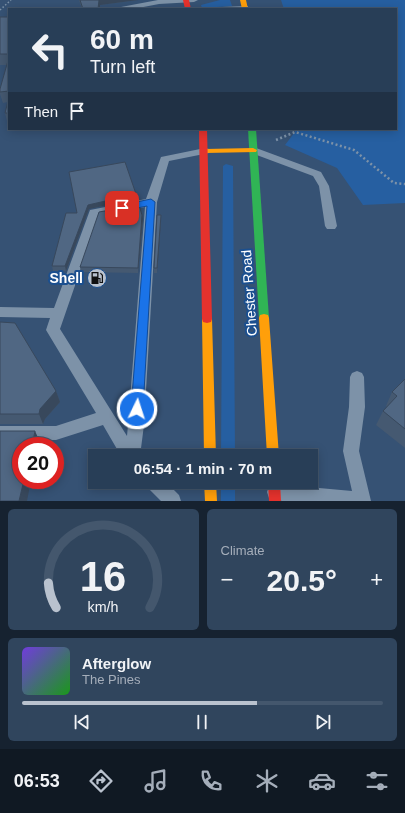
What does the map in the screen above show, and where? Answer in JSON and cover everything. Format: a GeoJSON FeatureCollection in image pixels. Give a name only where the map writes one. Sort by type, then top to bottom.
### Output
{"type":"FeatureCollection","features":[{"type":"Feature","properties":{"kind":"highway"},"geometry":{"type":"LineString","coordinates":[[203,130],[205,151],[210,449]]}},
{"type":"Feature","properties":{"kind":"highway","name":"Chester Road"},"geometry":{"type":"LineString","coordinates":[[252,130],[273,449]]}},
{"type":"Feature","properties":{"kind":"highway"},"geometry":{"type":"LineString","coordinates":[[205,151],[253,150]]}},
{"type":"Feature","properties":{"kind":"highway"},"geometry":{"type":"LineString","coordinates":[[210,489],[211,501]]}},
{"type":"Feature","properties":{"kind":"lane"},"geometry":{"type":"LineString","coordinates":[[126,8],[159,2],[189,2]]}},
{"type":"Feature","properties":{"kind":"lane"},"geometry":{"type":"LineString","coordinates":[[229,8],[244,6]]}},
{"type":"Feature","properties":{"kind":"lane"},"geometry":{"type":"LineString","coordinates":[[253,150],[317,174],[324,186],[330,226]]}},
{"type":"Feature","properties":{"kind":"lane"},"geometry":{"type":"LineString","coordinates":[[132,449],[136,417],[151,202],[165,159],[205,151]]}},
{"type":"Feature","properties":{"kind":"lane"},"geometry":{"type":"LineString","coordinates":[[127,449],[53,330],[94,213],[151,202]]}},
{"type":"Feature","properties":{"kind":"lane"},"geometry":{"type":"LineString","coordinates":[[0,312],[59,313]]}},
{"type":"Feature","properties":{"kind":"lane"},"geometry":{"type":"LineString","coordinates":[[275,492],[364,500],[351,451],[357,407],[357,377]]}},
{"type":"Feature","properties":{"kind":"lane"},"geometry":{"type":"LineString","coordinates":[[0,434],[56,433],[106,417]]}},
{"type":"Feature","properties":{"kind":"lane"},"geometry":{"type":"LineString","coordinates":[[161,489],[173,501]]}},
{"type":"Feature","properties":{"kind":"path"},"geometry":{"type":"LineString","coordinates":[[0,10],[11,0]]}},
{"type":"Feature","properties":{"kind":"path"},"geometry":{"type":"LineString","coordinates":[[253,150],[295,132],[354,150],[394,183],[405,184]]}},
{"type":"Feature","properties":{"kind":"shaded area"},"geometry":{"type":"Polygon","coordinates":[[[220,0],[230,0],[232,6],[202,8],[201,5],[220,0]]]}},
{"type":"Feature","properties":{"kind":"shaded area"},"geometry":{"type":"Polygon","coordinates":[[[281,0],[405,0],[405,203],[363,205],[337,168],[285,145],[295,130],[397,130],[397,8],[284,8],[281,0]]]}},
{"type":"Feature","properties":{"kind":"shaded area"},"geometry":{"type":"Polygon","coordinates":[[[226,164],[233,166],[235,449],[221,449],[223,166],[226,164]]]}},
{"type":"Feature","properties":{"kind":"shaded area"},"geometry":{"type":"Polygon","coordinates":[[[221,489],[235,489],[235,501],[221,501],[221,489]]]}},
{"type":"Feature","properties":{"kind":"building"},"geometry":{"type":"Polygon","coordinates":[[[80,0],[99,0],[98,8],[83,8],[80,0]]]}},
{"type":"Feature","properties":{"kind":"building"},"geometry":{"type":"Polygon","coordinates":[[[0,17],[8,17],[8,54],[0,54],[0,17]]]}},
{"type":"Feature","properties":{"kind":"building"},"geometry":{"type":"Polygon","coordinates":[[[8,61],[8,91],[0,92],[8,61]]]}},
{"type":"Feature","properties":{"kind":"building"},"geometry":{"type":"Polygon","coordinates":[[[8,101],[8,113],[5,113],[8,101]]]}},
{"type":"Feature","properties":{"kind":"building"},"geometry":{"type":"Polygon","coordinates":[[[125,162],[136,194],[88,205],[65,266],[52,266],[66,213],[77,213],[69,172],[125,162]]]}},
{"type":"Feature","properties":{"kind":"building"},"geometry":{"type":"Polygon","coordinates":[[[139,205],[142,215],[138,268],[80,267],[99,212],[139,205]]]}},
{"type":"Feature","properties":{"kind":"building"},"geometry":{"type":"Polygon","coordinates":[[[157,215],[161,215],[157,268],[154,268],[157,215]]]}},
{"type":"Feature","properties":{"kind":"building"},"geometry":{"type":"Polygon","coordinates":[[[0,322],[15,323],[56,391],[40,409],[39,414],[0,414],[0,322]]]}},
{"type":"Feature","properties":{"kind":"building"},"geometry":{"type":"Polygon","coordinates":[[[405,379],[405,429],[383,411],[397,396],[392,392],[405,379]]]}},
{"type":"Feature","properties":{"kind":"building"},"geometry":{"type":"Polygon","coordinates":[[[0,431],[35,431],[34,437],[12,437],[12,489],[22,489],[19,501],[0,501],[0,431]]]}},
{"type":"Feature","properties":{"kind":"traffic: fast"},"geometry":{"type":"LineString","coordinates":[[252,130],[264,318]]}},
{"type":"Feature","properties":{"kind":"traffic: slow"},"geometry":{"type":"LineString","coordinates":[[243,0],[245,8]]}},
{"type":"Feature","properties":{"kind":"traffic: slow"},"geometry":{"type":"LineString","coordinates":[[205,151],[253,150]]}},
{"type":"Feature","properties":{"kind":"traffic: slow"},"geometry":{"type":"LineString","coordinates":[[264,318],[273,449]]}},
{"type":"Feature","properties":{"kind":"traffic: slow"},"geometry":{"type":"LineString","coordinates":[[207,319],[210,449]]}},
{"type":"Feature","properties":{"kind":"traffic: slow"},"geometry":{"type":"LineString","coordinates":[[210,489],[211,501]]}},
{"type":"Feature","properties":{"kind":"traffic: jam"},"geometry":{"type":"LineString","coordinates":[[186,0],[188,8]]}},
{"type":"Feature","properties":{"kind":"traffic: jam"},"geometry":{"type":"LineString","coordinates":[[203,130],[207,319]]}},
{"type":"Feature","properties":{"kind":"traffic: jam"},"geometry":{"type":"LineString","coordinates":[[274,489],[275,501]]}},
{"type":"Feature","properties":{"kind":"place","name":"Shell"},"geometry":{"type":"Point","coordinates":[97,278]}},
{"type":"Feature","properties":{"kind":"route"},"geometry":{"type":"LineString","coordinates":[[122,208],[151,202],[137,409]]}}]}
